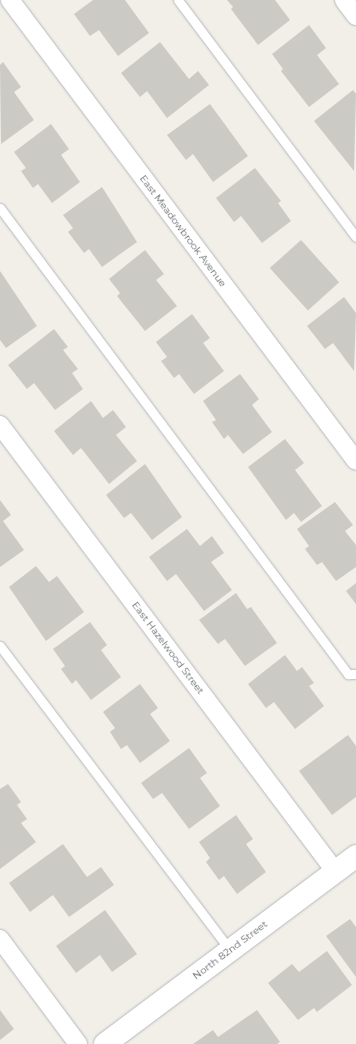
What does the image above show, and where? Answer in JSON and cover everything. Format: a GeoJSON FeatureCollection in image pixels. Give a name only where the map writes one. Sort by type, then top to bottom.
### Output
{"type":"FeatureCollection","features":[{"type":"Feature","properties":{"kind":"street","name":"East Meadowbrook Avenue"},"geometry":{"type":"LineString","coordinates":[[10,0],[356,461]]}},
{"type":"Feature","properties":{"kind":"street"},"geometry":{"type":"LineString","coordinates":[[344,0],[356,16]]}},
{"type":"Feature","properties":{"kind":"street","name":"East Hazelwood Street"},"geometry":{"type":"LineString","coordinates":[[0,425],[335,871]]}},
{"type":"Feature","properties":{"kind":"street","name":"North 82nd Street"},"geometry":{"type":"LineString","coordinates":[[105,1044],[356,856]]}},
{"type":"Feature","properties":{"kind":"street"},"geometry":{"type":"LineString","coordinates":[[0,939],[78,1044]]}},
{"type":"Feature","properties":{"kind":"lane"},"geometry":{"type":"LineString","coordinates":[[178,0],[356,237]]}},
{"type":"Feature","properties":{"kind":"lane"},"geometry":{"type":"LineString","coordinates":[[0,208],[348,674],[356,674]]}},
{"type":"Feature","properties":{"kind":"lane"},"geometry":{"type":"LineString","coordinates":[[0,646],[230,950]]}},
{"type":"Feature","properties":{"kind":"building"},"geometry":{"type":"Polygon","coordinates":[[[93,0],[125,0],[149,33],[118,56],[99,30],[90,36],[74,14],[93,0]]]}},
{"type":"Feature","properties":{"kind":"building"},"geometry":{"type":"Polygon","coordinates":[[[227,0],[275,0],[290,20],[258,45],[231,9],[233,7],[227,0]]]}},
{"type":"Feature","properties":{"kind":"building"},"geometry":{"type":"Polygon","coordinates":[[[309,25],[326,48],[317,55],[339,84],[309,107],[281,71],[283,69],[272,54],[309,25]]]}},
{"type":"Feature","properties":{"kind":"building"},"geometry":{"type":"Polygon","coordinates":[[[160,42],[189,79],[198,71],[209,85],[167,118],[147,91],[140,97],[121,73],[160,42]]]}},
{"type":"Feature","properties":{"kind":"building"},"geometry":{"type":"Polygon","coordinates":[[[3,62],[21,87],[14,92],[34,120],[1,144],[0,65],[3,62]]]}},
{"type":"Feature","properties":{"kind":"building"},"geometry":{"type":"Polygon","coordinates":[[[353,90],[356,94],[354,171],[314,121],[353,90]]]}},
{"type":"Feature","properties":{"kind":"building"},"geometry":{"type":"Polygon","coordinates":[[[210,104],[248,156],[213,182],[193,154],[186,160],[167,135],[210,104]]]}},
{"type":"Feature","properties":{"kind":"building"},"geometry":{"type":"Polygon","coordinates":[[[51,124],[69,149],[61,155],[80,182],[52,203],[38,184],[33,188],[21,171],[26,168],[14,152],[51,124]]]}},
{"type":"Feature","properties":{"kind":"building"},"geometry":{"type":"Polygon","coordinates":[[[255,168],[281,201],[278,203],[291,221],[262,243],[241,216],[234,222],[216,198],[255,168]]]}},
{"type":"Feature","properties":{"kind":"building"},"geometry":{"type":"Polygon","coordinates":[[[102,187],[137,242],[102,267],[89,249],[84,253],[68,232],[73,228],[63,215],[102,187]]]}},
{"type":"Feature","properties":{"kind":"building"},"geometry":{"type":"Polygon","coordinates":[[[301,240],[339,282],[308,310],[270,268],[301,240]]]}},
{"type":"Feature","properties":{"kind":"building"},"geometry":{"type":"Polygon","coordinates":[[[145,250],[164,274],[156,280],[177,306],[145,331],[117,296],[120,293],[109,279],[145,250]]]}},
{"type":"Feature","properties":{"kind":"building"},"geometry":{"type":"Polygon","coordinates":[[[0,271],[37,326],[6,348],[0,340],[0,271]]]}},
{"type":"Feature","properties":{"kind":"building"},"geometry":{"type":"Polygon","coordinates":[[[344,297],[356,313],[354,371],[333,343],[325,349],[307,326],[344,297]]]}},
{"type":"Feature","properties":{"kind":"building"},"geometry":{"type":"Polygon","coordinates":[[[192,314],[210,338],[203,343],[224,371],[194,394],[179,374],[174,378],[161,361],[167,357],[156,342],[192,314]]]}},
{"type":"Feature","properties":{"kind":"building"},"geometry":{"type":"Polygon","coordinates":[[[54,329],[68,347],[63,350],[78,369],[72,373],[83,389],[55,410],[34,383],[27,389],[8,365],[54,329]]]}},
{"type":"Feature","properties":{"kind":"building"},"geometry":{"type":"Polygon","coordinates":[[[240,374],[259,399],[252,405],[272,432],[243,454],[228,435],[224,439],[212,422],[216,420],[203,401],[240,374]]]}},
{"type":"Feature","properties":{"kind":"building"},"geometry":{"type":"Polygon","coordinates":[[[91,401],[103,418],[113,410],[126,427],[116,435],[137,461],[109,484],[81,448],[73,455],[54,431],[91,401]]]}},
{"type":"Feature","properties":{"kind":"building"},"geometry":{"type":"Polygon","coordinates":[[[285,439],[304,463],[295,470],[322,506],[301,522],[294,513],[286,520],[248,467],[285,439]]]}},
{"type":"Feature","properties":{"kind":"building"},"geometry":{"type":"Polygon","coordinates":[[[145,464],[182,517],[152,540],[131,513],[124,518],[106,495],[145,464]]]}},
{"type":"Feature","properties":{"kind":"building"},"geometry":{"type":"Polygon","coordinates":[[[0,500],[11,515],[3,521],[24,550],[0,567],[0,500]]]}},
{"type":"Feature","properties":{"kind":"building"},"geometry":{"type":"Polygon","coordinates":[[[335,502],[353,525],[345,531],[356,545],[356,567],[336,581],[322,562],[317,565],[305,549],[309,546],[297,529],[335,502]]]}},
{"type":"Feature","properties":{"kind":"building"},"geometry":{"type":"Polygon","coordinates":[[[187,529],[200,546],[212,536],[224,553],[211,562],[232,590],[204,611],[176,574],[167,581],[149,557],[187,529]]]}},
{"type":"Feature","properties":{"kind":"building"},"geometry":{"type":"Polygon","coordinates":[[[36,566],[49,582],[57,576],[84,612],[46,641],[9,587],[36,566]]]}},
{"type":"Feature","properties":{"kind":"building"},"geometry":{"type":"Polygon","coordinates":[[[356,583],[356,604],[346,591],[356,583]]]}},
{"type":"Feature","properties":{"kind":"building"},"geometry":{"type":"Polygon","coordinates":[[[236,593],[247,609],[251,607],[277,643],[245,666],[225,639],[218,644],[199,620],[236,593]]]}},
{"type":"Feature","properties":{"kind":"building"},"geometry":{"type":"Polygon","coordinates":[[[90,622],[107,645],[101,650],[121,677],[91,700],[76,680],[72,684],[61,669],[65,666],[53,649],[90,622]]]}},
{"type":"Feature","properties":{"kind":"building"},"geometry":{"type":"Polygon","coordinates":[[[285,655],[297,671],[302,667],[314,683],[309,686],[324,706],[295,729],[274,702],[266,708],[248,684],[285,655]]]}},
{"type":"Feature","properties":{"kind":"building"},"geometry":{"type":"Polygon","coordinates":[[[140,684],[158,708],[150,714],[170,741],[140,763],[127,745],[121,749],[110,732],[115,728],[103,712],[140,684]]]}},
{"type":"Feature","properties":{"kind":"building"},"geometry":{"type":"Polygon","coordinates":[[[348,735],[356,746],[356,797],[332,815],[299,771],[348,735]]]}},
{"type":"Feature","properties":{"kind":"building"},"geometry":{"type":"Polygon","coordinates":[[[189,748],[207,773],[200,778],[220,806],[189,829],[162,793],[153,799],[141,783],[189,748]]]}},
{"type":"Feature","properties":{"kind":"building"},"geometry":{"type":"Polygon","coordinates":[[[8,784],[21,802],[17,805],[27,819],[21,823],[36,842],[0,869],[0,789],[8,784]]]}},
{"type":"Feature","properties":{"kind":"building"},"geometry":{"type":"Polygon","coordinates":[[[236,815],[253,839],[246,844],[266,872],[237,894],[224,876],[219,880],[206,862],[210,858],[199,842],[236,815]]]}},
{"type":"Feature","properties":{"kind":"building"},"geometry":{"type":"Polygon","coordinates":[[[63,844],[87,877],[101,867],[114,885],[69,917],[53,895],[30,912],[9,883],[63,844]]]}},
{"type":"Feature","properties":{"kind":"building"},"geometry":{"type":"Polygon","coordinates":[[[105,910],[137,954],[112,972],[100,955],[76,973],[56,946],[105,910]]]}},
{"type":"Feature","properties":{"kind":"building"},"geometry":{"type":"Polygon","coordinates":[[[350,919],[356,927],[356,977],[326,936],[350,919]]]}},
{"type":"Feature","properties":{"kind":"building"},"geometry":{"type":"Polygon","coordinates":[[[327,951],[352,985],[317,1012],[314,1008],[298,1020],[268,983],[292,964],[299,972],[327,951]]]}},
{"type":"Feature","properties":{"kind":"building"},"geometry":{"type":"Polygon","coordinates":[[[0,1010],[14,1029],[0,1040],[0,1010]]]}},
{"type":"Feature","properties":{"kind":"building"},"geometry":{"type":"Polygon","coordinates":[[[257,1010],[280,1042],[277,1044],[193,1044],[213,1030],[218,1037],[257,1010]]]}}]}
